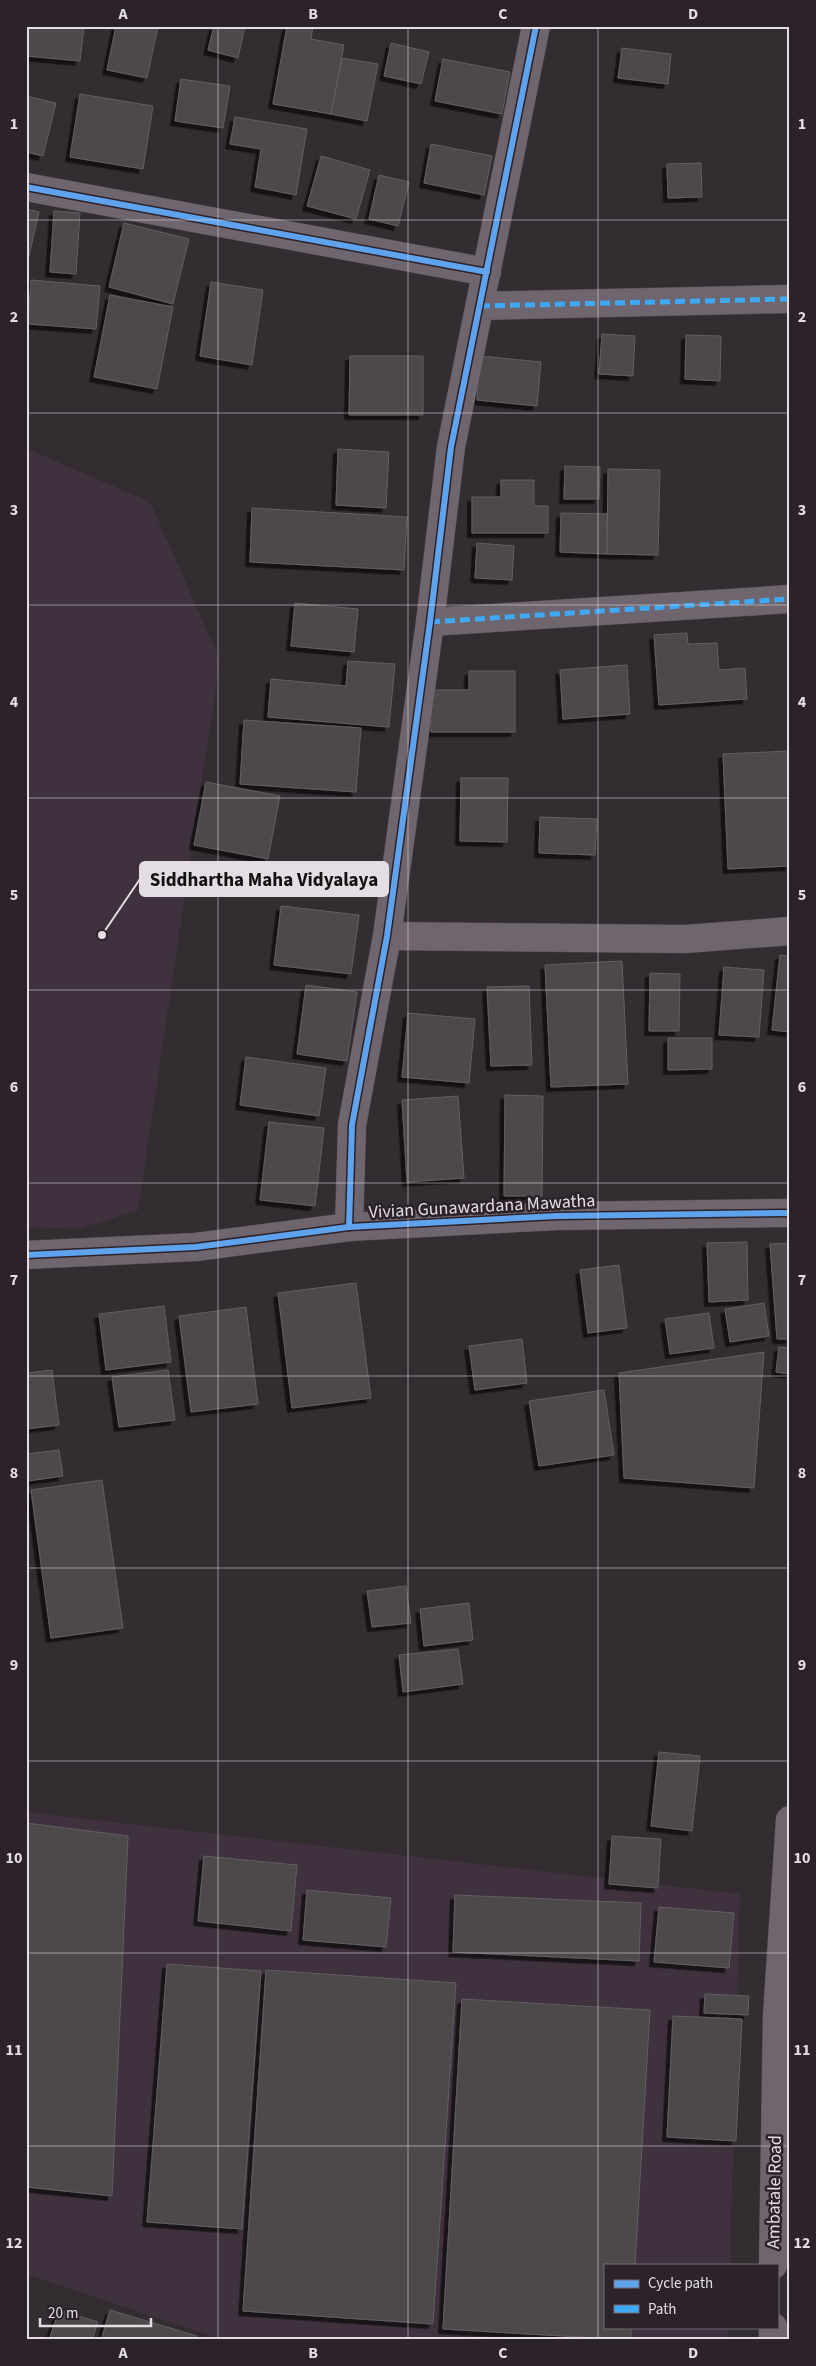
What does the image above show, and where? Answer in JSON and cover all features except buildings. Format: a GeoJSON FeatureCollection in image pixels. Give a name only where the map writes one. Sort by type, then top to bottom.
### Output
{"type":"FeatureCollection","features":[{"type":"Feature","properties":{"kind":"main road","name":"Ambatale Road"},"geometry":{"type":"LineString","coordinates":[[773,2264],[777,2016],[790,1820]]}},
{"type":"Feature","properties":{"kind":"street"},"geometry":{"type":"LineString","coordinates":[[349,1227],[352,1125],[387,936],[430,622],[451,447],[536,26]]}},
{"type":"Feature","properties":{"kind":"street"},"geometry":{"type":"LineString","coordinates":[[26,187],[487,272]]}},
{"type":"Feature","properties":{"kind":"street"},"geometry":{"type":"LineString","coordinates":[[480,306],[788,299]]}},
{"type":"Feature","properties":{"kind":"street"},"geometry":{"type":"LineString","coordinates":[[430,622],[790,599]]}},
{"type":"Feature","properties":{"kind":"street"},"geometry":{"type":"LineString","coordinates":[[387,936],[685,939],[790,930]]}},
{"type":"Feature","properties":{"kind":"street","name":"Vivian Gunawardana Mawatha"},"geometry":{"type":"LineString","coordinates":[[26,1255],[196,1247],[349,1227],[557,1216],[790,1213]]}},
{"type":"Feature","properties":{"kind":"shaded area"},"geometry":{"type":"Polygon","coordinates":[[[26,448],[150,502],[220,660],[138,1210],[79,1229],[26,1227],[26,448]]]}},
{"type":"Feature","properties":{"kind":"shaded area"},"geometry":{"type":"Polygon","coordinates":[[[26,1812],[740,1894],[730,2264],[604,2264],[604,2328],[728,2328],[727,2340],[223,2340],[26,2274],[26,1812]]]}},
{"type":"Feature","properties":{"kind":"marked path"},"geometry":{"type":"LineString","coordinates":[[480,306],[788,299]]}},
{"type":"Feature","properties":{"kind":"marked path"},"geometry":{"type":"LineString","coordinates":[[430,622],[790,599]]}},
{"type":"Feature","properties":{"kind":"cycle path"},"geometry":{"type":"LineString","coordinates":[[349,1227],[352,1125],[387,936],[430,622],[451,447],[536,26]]}},
{"type":"Feature","properties":{"kind":"cycle path"},"geometry":{"type":"LineString","coordinates":[[26,187],[487,272]]}},
{"type":"Feature","properties":{"kind":"cycle path"},"geometry":{"type":"LineString","coordinates":[[26,1255],[196,1247],[349,1227],[557,1216],[790,1213]]}},
{"type":"Feature","properties":{"kind":"place","name":"Siddhartha Maha Vidyalaya"},"geometry":{"type":"Point","coordinates":[102,935]}}]}
